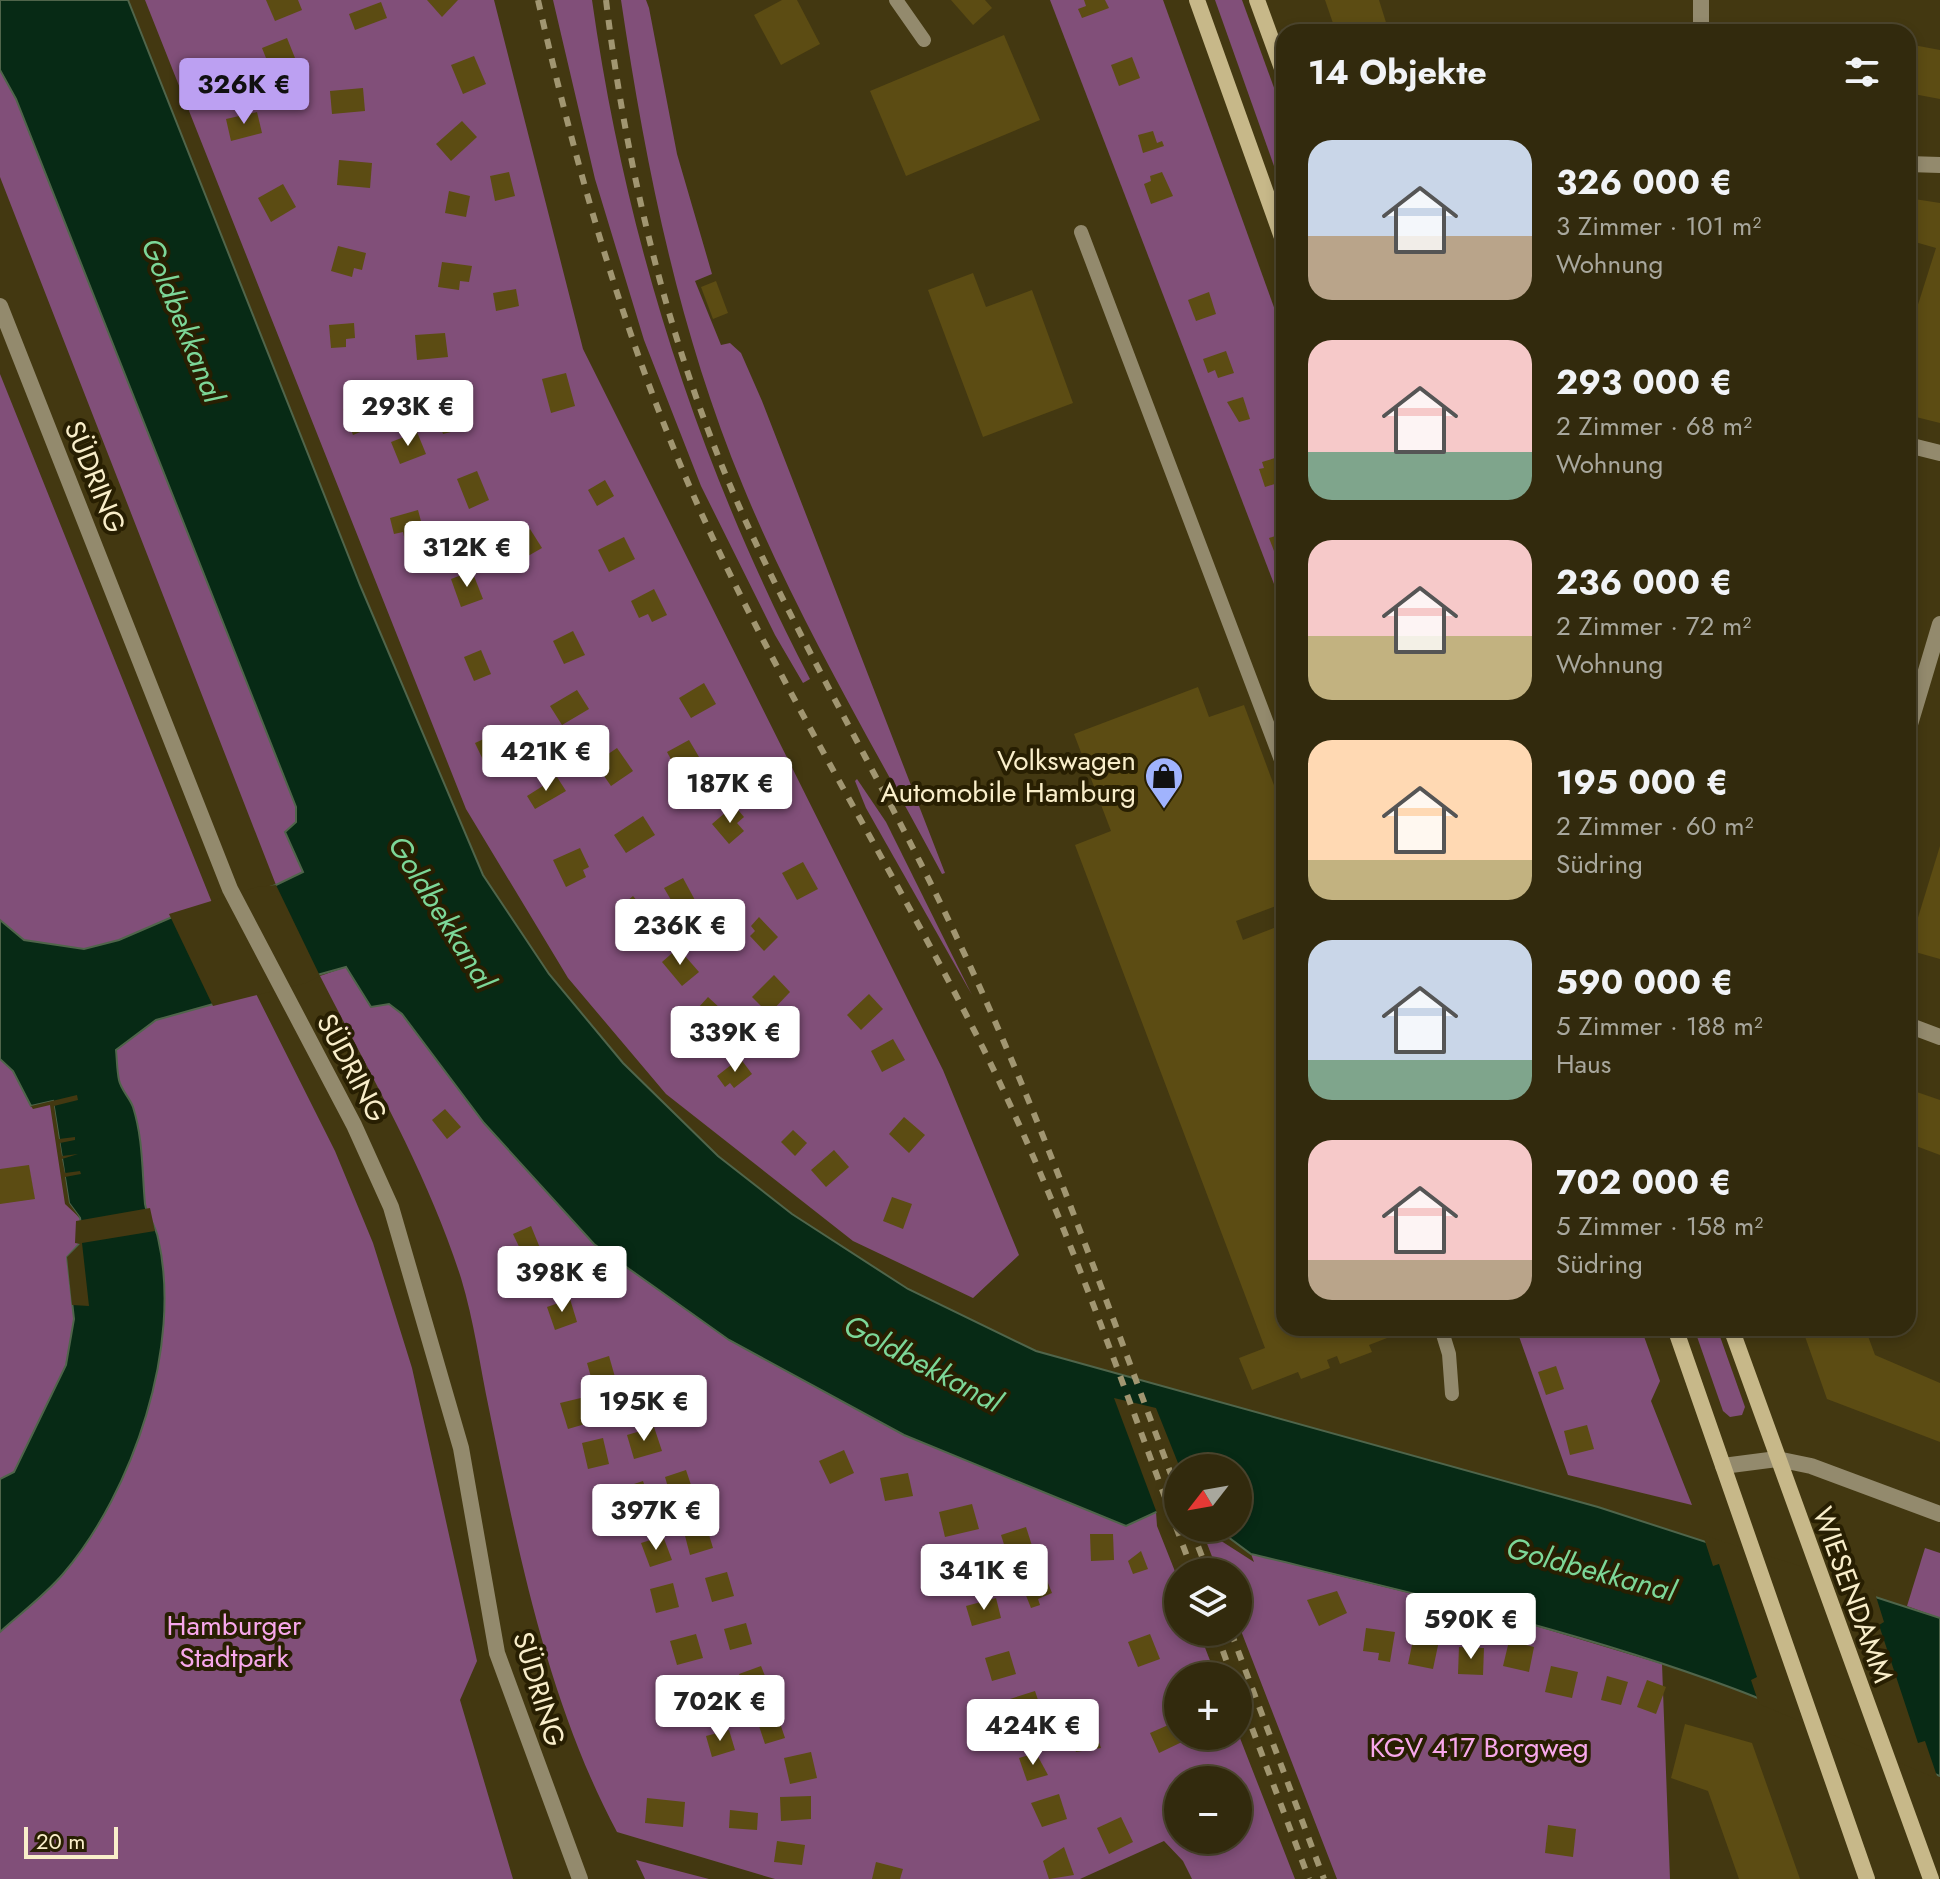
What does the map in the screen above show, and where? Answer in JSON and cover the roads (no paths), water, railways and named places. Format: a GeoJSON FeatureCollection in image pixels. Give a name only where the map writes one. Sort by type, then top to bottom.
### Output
{"type":"FeatureCollection","features":[{"type":"Feature","properties":{"kind":"street"},"geometry":{"type":"LineString","coordinates":[[1197,0],[1276,221]]}},
{"type":"Feature","properties":{"kind":"street"},"geometry":{"type":"LineString","coordinates":[[1257,0],[1276,52]]}},
{"type":"Feature","properties":{"kind":"street"},"geometry":{"type":"LineString","coordinates":[[1701,0],[1701,24]]}},
{"type":"Feature","properties":{"kind":"street"},"geometry":{"type":"LineString","coordinates":[[1916,164],[1940,165]]}},
{"type":"Feature","properties":{"kind":"street","name":"SÜDRING"},"geometry":{"type":"LineString","coordinates":[[0,306],[230,889],[354,1125],[391,1207],[461,1448],[497,1653],[580,1879]]}},
{"type":"Feature","properties":{"kind":"street"},"geometry":{"type":"LineString","coordinates":[[1916,447],[1940,453]]}},
{"type":"Feature","properties":{"kind":"street"},"geometry":{"type":"LineString","coordinates":[[1916,711],[1934,666],[1940,624]]}},
{"type":"Feature","properties":{"kind":"street"},"geometry":{"type":"LineString","coordinates":[[1916,1028],[1940,1037]]}},
{"type":"Feature","properties":{"kind":"street"},"geometry":{"type":"LineString","coordinates":[[1678,1336],[1748,1545],[1867,1879]]}},
{"type":"Feature","properties":{"kind":"street","name":"WIESENDAMM"},"geometry":{"type":"LineString","coordinates":[[1734,1336],[1931,1879]]}},
{"type":"Feature","properties":{"kind":"street"},"geometry":{"type":"LineString","coordinates":[[1723,1466],[1777,1459],[1811,1466],[1940,1514]]}},
{"type":"Feature","properties":{"kind":"lane"},"geometry":{"type":"LineString","coordinates":[[896,0],[924,40]]}},
{"type":"Feature","properties":{"kind":"lane"},"geometry":{"type":"LineString","coordinates":[[1081,232],[1276,747]]}},
{"type":"Feature","properties":{"kind":"lane"},"geometry":{"type":"LineString","coordinates":[[1443,1336],[1449,1354],[1452,1394]]}},
{"type":"Feature","properties":{"kind":"water","name":"Goldbekkanal"},"geometry":{"type":"Polygon","coordinates":[[[0,0],[128,0],[360,585],[483,875],[549,974],[623,1063],[718,1156],[792,1214],[908,1289],[1036,1351],[1598,1507],[1940,1618],[1940,1776],[1784,1709],[1673,1667],[1554,1630],[1251,1554],[1235,1542],[1252,1542],[1252,1454],[1164,1454],[1164,1508],[1126,1526],[904,1435],[729,1340],[594,1244],[484,1123],[402,1014],[389,1004],[371,1007],[346,967],[156,1020],[116,1050],[120,1084],[132,1104],[136,1119],[145,1204],[157,1234],[164,1280],[164,1324],[157,1370],[146,1415],[111,1502],[63,1574],[0,1632],[0,1479],[14,1472],[66,1365],[74,1319],[67,1257],[81,1242],[82,1230],[80,1218],[69,1203],[53,1101],[31,1106],[13,1071],[0,1059],[0,920],[24,940],[84,949],[119,940],[170,918],[276,885],[303,872],[285,832],[296,822],[296,807],[16,99],[0,70],[0,0]]]}},
{"type":"Feature","properties":{"kind":"railway"},"geometry":{"type":"LineString","coordinates":[[538,0],[571,135],[610,270],[631,336],[681,466],[774,661],[949,981],[1012,1110],[1094,1306],[1188,1558]]}},
{"type":"Feature","properties":{"kind":"railway"},"geometry":{"type":"LineString","coordinates":[[606,0],[639,197],[673,326],[716,452],[767,567],[931,884],[988,1006],[1073,1213],[1164,1456]]}},
{"type":"Feature","properties":{"kind":"railway"},"geometry":{"type":"LineString","coordinates":[[1196,1542],[1203,1558]]}},
{"type":"Feature","properties":{"kind":"railway"},"geometry":{"type":"LineString","coordinates":[[1221,1646],[1227,1662]]}},
{"type":"Feature","properties":{"kind":"railway"},"geometry":{"type":"LineString","coordinates":[[1236,1646],[1324,1879]]}},
{"type":"Feature","properties":{"kind":"railway"},"geometry":{"type":"LineString","coordinates":[[1252,1728],[1309,1879]]}},
{"type":"Feature","properties":{"kind":"place","name":"Volkswagen Automobile Hamburg"},"geometry":{"type":"Point","coordinates":[1164,810]}},
{"type":"Feature","properties":{"kind":"park label","name":"Hamburger Stadtpark"},"geometry":{"type":"Point","coordinates":[234,1641]}},
{"type":"Feature","properties":{"kind":"park label","name":"KGV 417 Borgweg"},"geometry":{"type":"Point","coordinates":[1479,1747]}}]}
